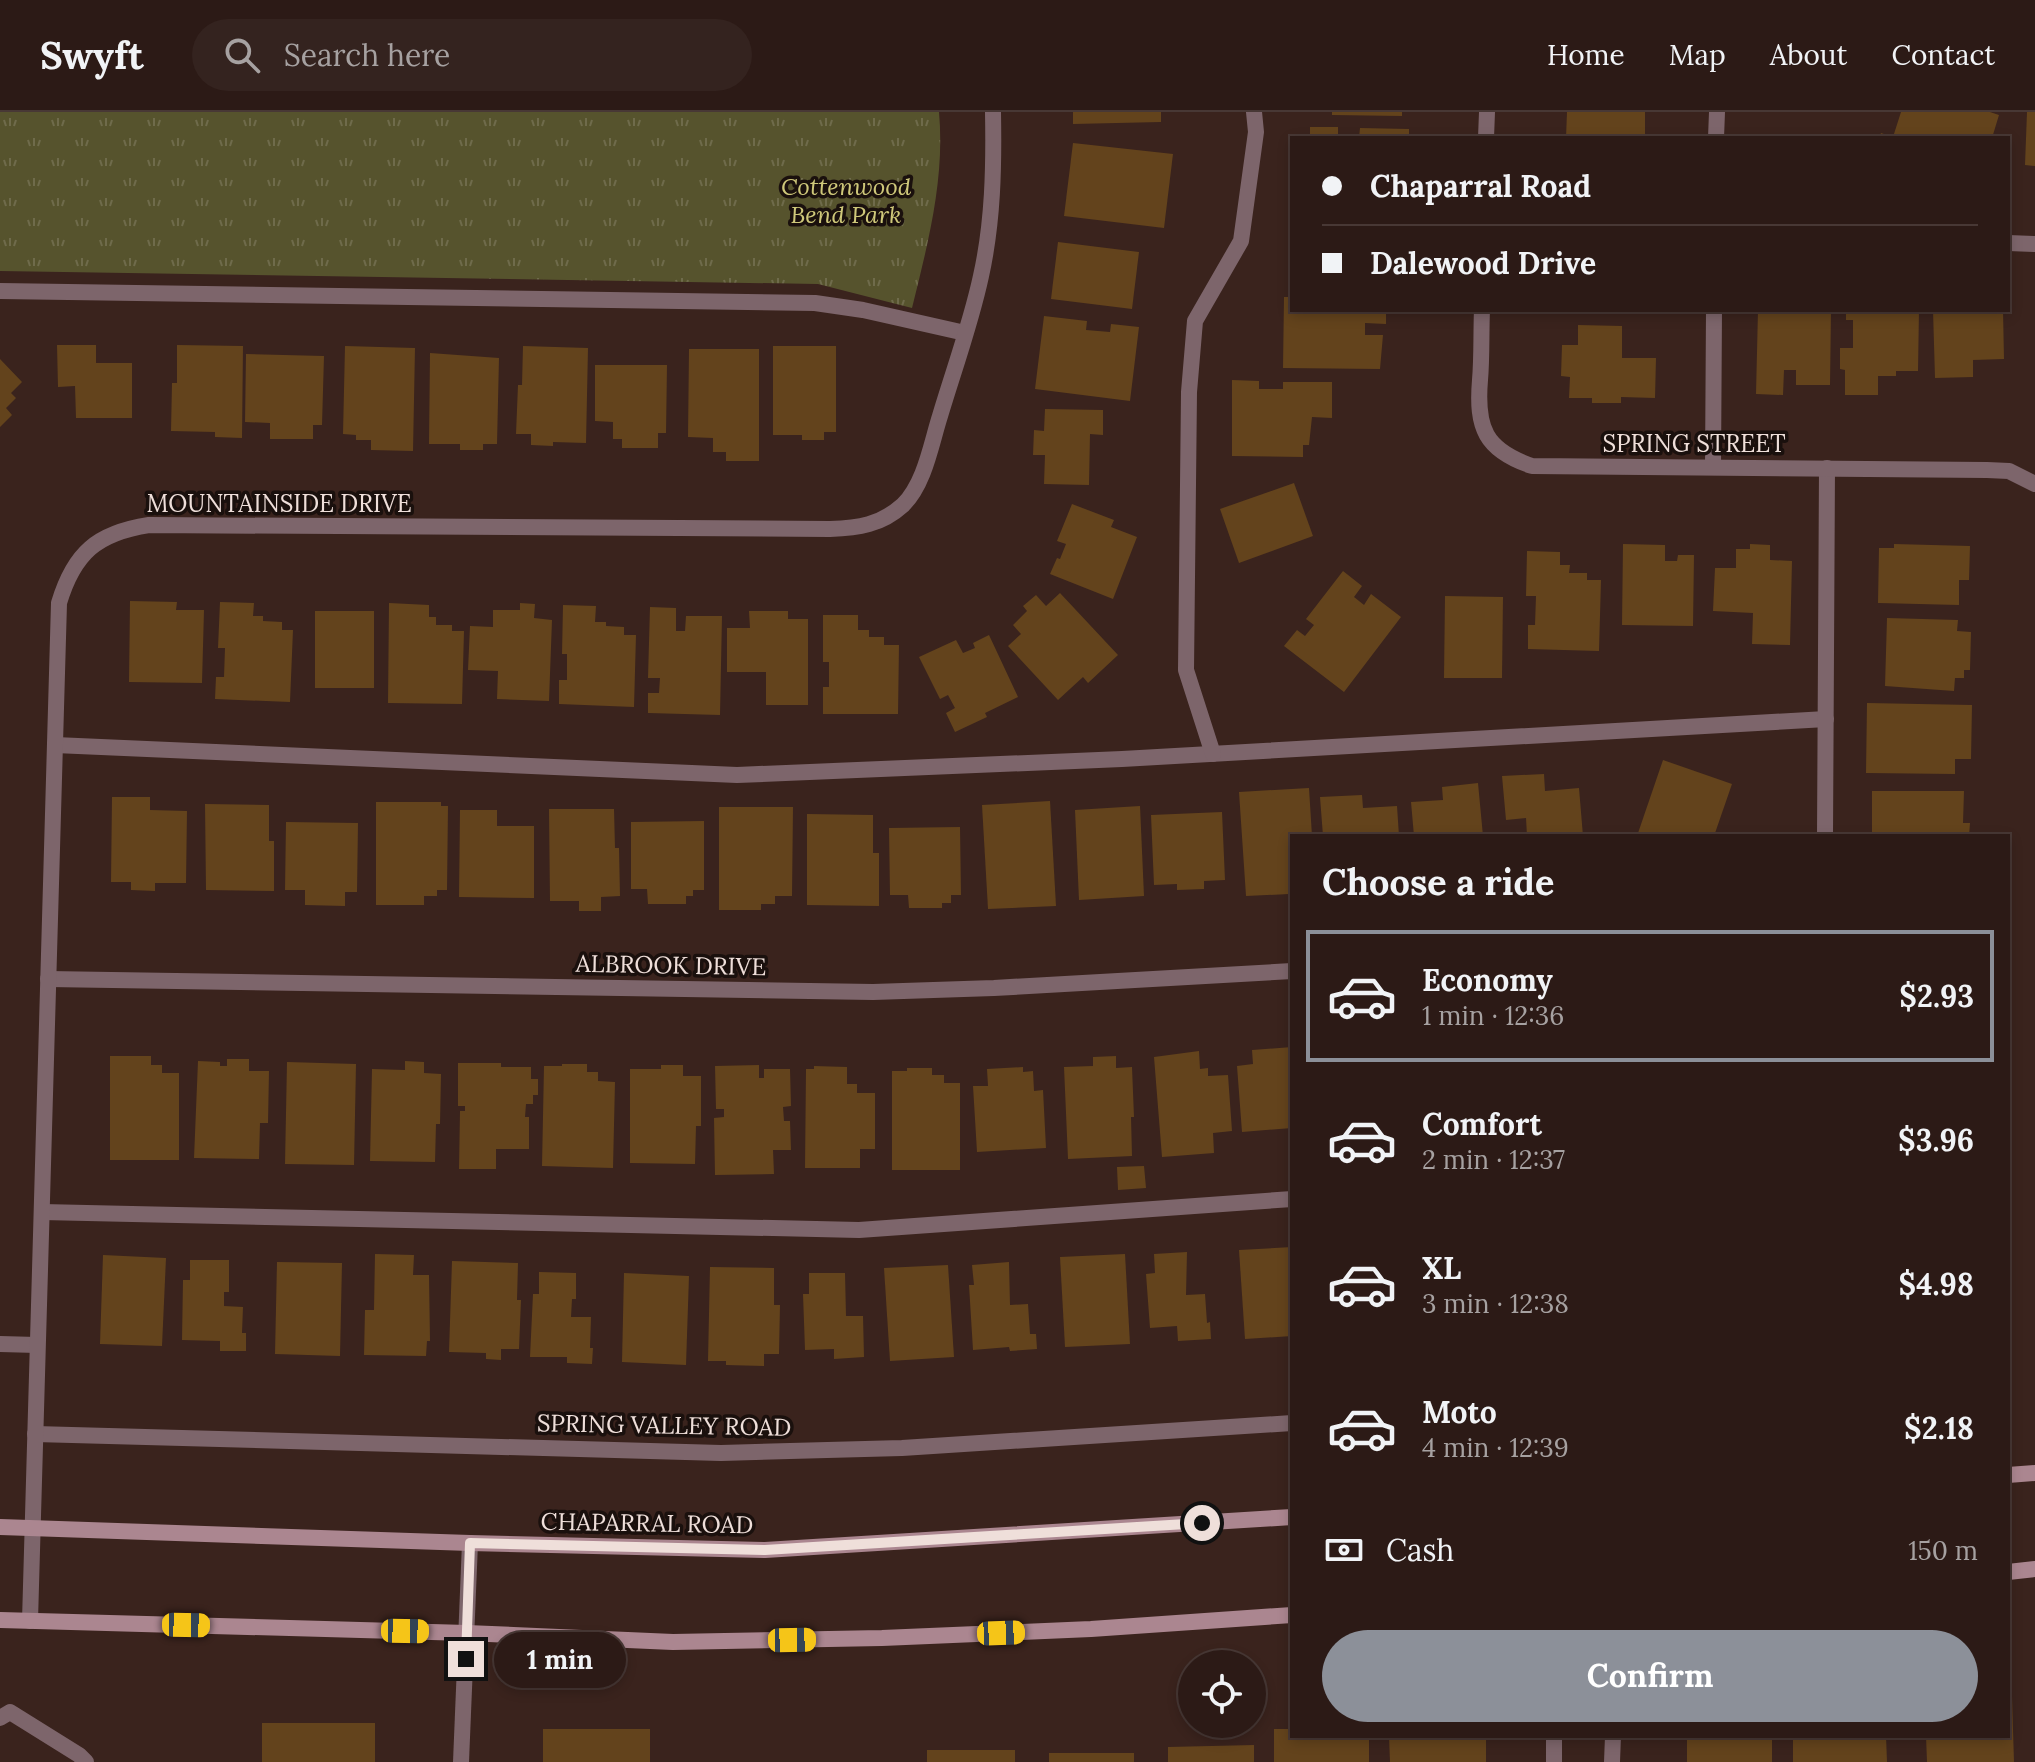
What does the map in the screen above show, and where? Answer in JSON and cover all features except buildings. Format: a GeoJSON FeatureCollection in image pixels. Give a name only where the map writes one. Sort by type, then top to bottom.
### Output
{"type":"FeatureCollection","features":[{"type":"Feature","properties":{"kind":"main road"},"geometry":{"type":"LineString","coordinates":[[2010,1475],[2035,1473]]}},
{"type":"Feature","properties":{"kind":"main road","name":"CHAPARRAL ROAD"},"geometry":{"type":"LineString","coordinates":[[0,1527],[765,1550],[1290,1517]]}},
{"type":"Feature","properties":{"kind":"main road"},"geometry":{"type":"LineString","coordinates":[[2010,1572],[2035,1569]]}},
{"type":"Feature","properties":{"kind":"main road"},"geometry":{"type":"LineString","coordinates":[[0,1620],[673,1642],[1091,1629],[1290,1615]]}},
{"type":"Feature","properties":{"kind":"street","name":"MOUNTAINSIDE DRIVE"},"geometry":{"type":"LineString","coordinates":[[30,1621],[59,603],[66,578],[80,556],[111,534],[149,525],[860,528],[879,522],[911,495],[923,469],[965,333],[981,274],[990,216],[994,164],[993,112]]}},
{"type":"Feature","properties":{"kind":"street"},"geometry":{"type":"LineString","coordinates":[[1213,754],[1186,670],[1189,392],[1195,321],[1241,241],[1256,132],[1254,112]]}},
{"type":"Feature","properties":{"kind":"street"},"geometry":{"type":"LineString","coordinates":[[1486,136],[1487,112]]}},
{"type":"Feature","properties":{"kind":"street"},"geometry":{"type":"LineString","coordinates":[[1716,136],[1717,112]]}},
{"type":"Feature","properties":{"kind":"street"},"geometry":{"type":"LineString","coordinates":[[2010,243],[2035,244]]}},
{"type":"Feature","properties":{"kind":"street"},"geometry":{"type":"LineString","coordinates":[[0,291],[815,303],[863,310],[965,333]]}},
{"type":"Feature","properties":{"kind":"street","name":"SPRING STREET"},"geometry":{"type":"LineString","coordinates":[[1482,312],[1477,402],[1481,425],[1493,444],[1511,459],[1532,466],[2009,471],[2035,484]]}},
{"type":"Feature","properties":{"kind":"street"},"geometry":{"type":"LineString","coordinates":[[1713,467],[1714,312]]}},
{"type":"Feature","properties":{"kind":"street"},"geometry":{"type":"LineString","coordinates":[[1825,834],[1827,468]]}},
{"type":"Feature","properties":{"kind":"street"},"geometry":{"type":"LineString","coordinates":[[55,745],[737,775],[1213,754],[1826,719]]}},
{"type":"Feature","properties":{"kind":"street","name":"ALBROOK DRIVE"},"geometry":{"type":"LineString","coordinates":[[48,979],[873,992],[1290,971]]}},
{"type":"Feature","properties":{"kind":"street"},"geometry":{"type":"LineString","coordinates":[[42,1212],[859,1230],[1290,1199]]}},
{"type":"Feature","properties":{"kind":"street"},"geometry":{"type":"LineString","coordinates":[[0,1344],[37,1345]]}},
{"type":"Feature","properties":{"kind":"street","name":"SPRING VALLEY ROAD"},"geometry":{"type":"LineString","coordinates":[[35,1434],[721,1453],[902,1448],[1290,1423]]}},
{"type":"Feature","properties":{"kind":"street"},"geometry":{"type":"LineString","coordinates":[[461,1762],[470,1543]]}},
{"type":"Feature","properties":{"kind":"street"},"geometry":{"type":"LineString","coordinates":[[0,1718],[10,1712],[86,1762]]}},
{"type":"Feature","properties":{"kind":"street"},"geometry":{"type":"LineString","coordinates":[[1554,1738],[1554,1762]]}},
{"type":"Feature","properties":{"kind":"street"},"geometry":{"type":"LineString","coordinates":[[1612,1762],[1613,1738]]}},
{"type":"Feature","properties":{"kind":"green space","name":"Cottenwood Bend Park"},"geometry":{"type":"Polygon","coordinates":[[[0,112],[939,112],[940,162],[934,211],[912,308],[818,284],[0,271],[0,112]]]}},
{"type":"Feature","properties":{"kind":"route"},"geometry":{"type":"LineString","coordinates":[[466,1659],[470,1543],[765,1550],[1202,1523]]}}]}
